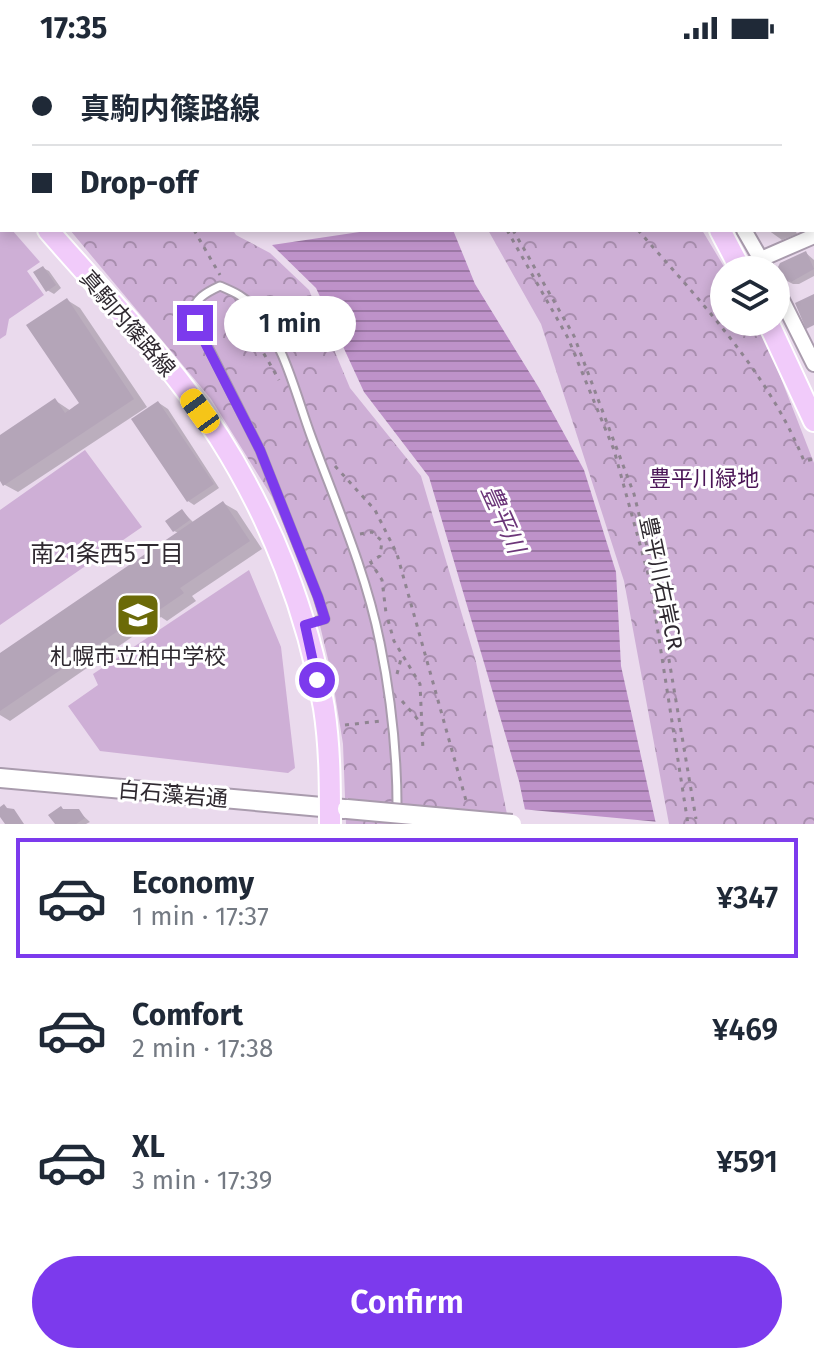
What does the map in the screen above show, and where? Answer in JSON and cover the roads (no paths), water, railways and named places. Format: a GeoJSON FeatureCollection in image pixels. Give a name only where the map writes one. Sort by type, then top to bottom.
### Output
{"type":"FeatureCollection","features":[{"type":"Feature","properties":{"kind":"main road","name":"真駒内篠路線"},"geometry":{"type":"LineString","coordinates":[[50,232],[183,387],[218,435],[274,539],[305,625],[323,707],[335,813]]}},
{"type":"Feature","properties":{"kind":"main road"},"geometry":{"type":"LineString","coordinates":[[721,232],[734,256]]}},
{"type":"Feature","properties":{"kind":"main road"},"geometry":{"type":"LineString","coordinates":[[775,336],[814,421]]}},
{"type":"Feature","properties":{"kind":"main road","name":"白石藻岩通"},"geometry":{"type":"LineString","coordinates":[[0,778],[335,813],[512,824]]}},
{"type":"Feature","properties":{"kind":"street"},"geometry":{"type":"LineString","coordinates":[[745,232],[759,256]]}},
{"type":"Feature","properties":{"kind":"street"},"geometry":{"type":"LineString","coordinates":[[780,256],[814,236]]}},
{"type":"Feature","properties":{"kind":"street"},"geometry":{"type":"LineString","coordinates":[[790,316],[814,364]]}},
{"type":"Feature","properties":{"kind":"lane"},"geometry":{"type":"LineString","coordinates":[[305,625],[325,619],[318,597],[260,450],[192,315],[195,304],[220,286],[238,294],[255,307],[265,323],[283,360],[354,552],[374,616],[386,678],[397,824]]}},
{"type":"Feature","properties":{"kind":"water","name":"豊平川"},"geometry":{"type":"Polygon","coordinates":[[[360,232],[454,232],[475,284],[539,388],[584,470],[616,572],[621,666],[656,824],[528,824],[519,781],[429,477],[364,392],[316,288],[272,245],[360,232]]]}},
{"type":"Feature","properties":{"kind":"place","name":"札幌市立柏中学校"},"geometry":{"type":"Point","coordinates":[138,615]}},
{"type":"Feature","properties":{"kind":"district","name":"南21条西5丁目"},"geometry":{"type":"Point","coordinates":[107,554]}},
{"type":"Feature","properties":{"kind":"park label","name":"豊平川緑地"},"geometry":{"type":"Point","coordinates":[704,478]}}]}
